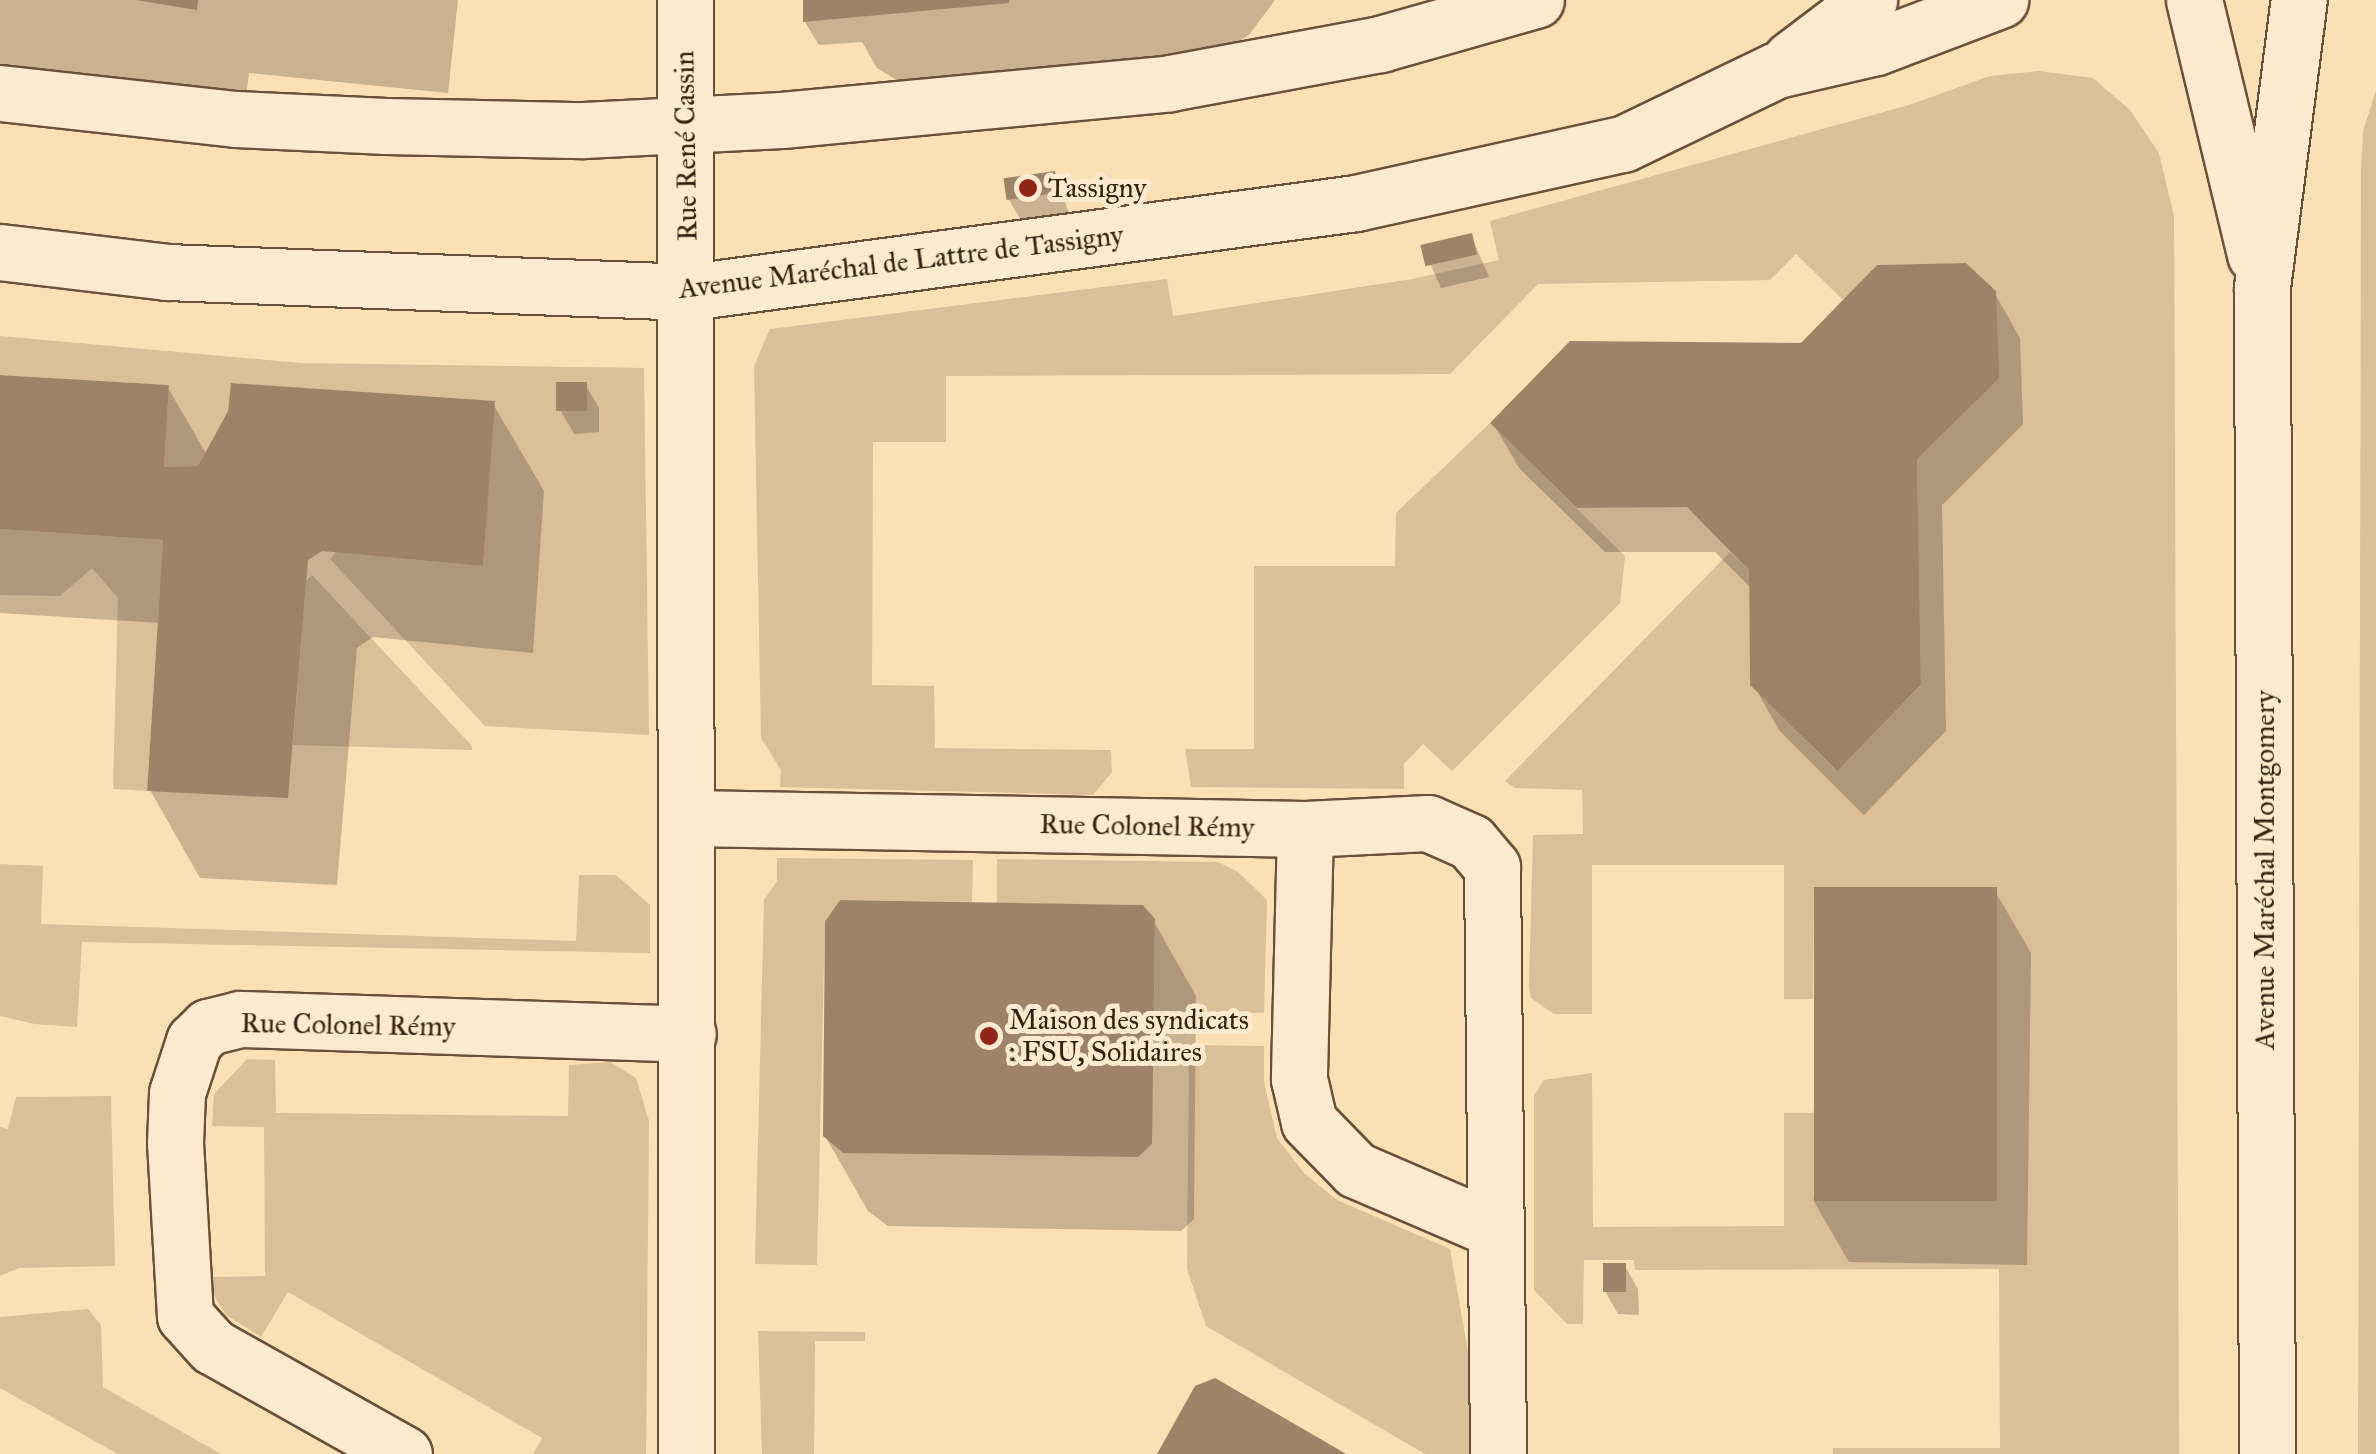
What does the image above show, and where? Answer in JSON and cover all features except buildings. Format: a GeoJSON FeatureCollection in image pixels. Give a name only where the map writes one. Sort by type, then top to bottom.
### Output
{"type":"FeatureCollection","features":[{"type":"Feature","properties":{"kind":"street","name":"Rue René Cassin"},"geometry":{"type":"LineString","coordinates":[[685,0],[683,125],[690,292]]}},
{"type":"Feature","properties":{"kind":"street"},"geometry":{"type":"LineString","coordinates":[[0,92],[236,118],[386,126],[683,125],[1170,83],[1380,44],[1536,0]]}},
{"type":"Feature","properties":{"kind":"street","name":"Avenue Maréchal de Lattre de Tassigny"},"geometry":{"type":"LineString","coordinates":[[0,252],[167,272],[690,292],[1356,203],[1623,144],[1777,70],[1869,0]]}},
{"type":"Feature","properties":{"kind":"street","name":"Avenue Maréchal de Lattre de Tassigny"},"geometry":{"type":"LineString","coordinates":[[1777,70],[1876,47],[2000,0]]}},
{"type":"Feature","properties":{"kind":"street","name":"Avenue Maréchal Montgomery"},"geometry":{"type":"LineString","coordinates":[[2194,0],[2262,287]]}},
{"type":"Feature","properties":{"kind":"street","name":"Avenue Maréchal Montgomery"},"geometry":{"type":"LineString","coordinates":[[2267,1454],[2262,287],[2299,0]]}},
{"type":"Feature","properties":{"kind":"street"},"geometry":{"type":"LineString","coordinates":[[686,1454],[690,292]]}},
{"type":"Feature","properties":{"kind":"street","name":"Rue Colonel Rémy"},"geometry":{"type":"LineString","coordinates":[[689,818],[1305,829],[1428,823],[1471,842],[1492,867],[1498,1454]]}},
{"type":"Feature","properties":{"kind":"street"},"geometry":{"type":"LineString","coordinates":[[1305,829],[1299,1079],[1310,1122],[1356,1170],[1496,1230]]}},
{"type":"Feature","properties":{"kind":"street","name":"Rue Colonel Rémy"},"geometry":{"type":"LineString","coordinates":[[404,1454],[213,1347],[185,1316],[174,1143],[177,1093],[194,1041],[208,1028],[240,1019],[688,1034]]}},
{"type":"Feature","properties":{"kind":"shaded area"},"geometry":{"type":"Polygon","coordinates":[[[2039,71],[2093,78],[2130,110],[2159,153],[2174,216],[2179,1454],[1833,1454],[1833,1448],[2000,1448],[1999,1269],[1635,1270],[1634,1260],[1584,1260],[1583,1324],[1567,1324],[1534,1290],[1534,1096],[1544,1080],[1592,1073],[1593,1227],[1784,1226],[1784,1113],[1812,1113],[1996,889],[1814,887],[1813,999],[1784,999],[1784,865],[1592,865],[1592,1014],[1554,1014],[1531,998],[1529,987],[1533,835],[1583,834],[1582,790],[1515,788],[1505,781],[1730,552],[1749,570],[1750,685],[1836,771],[1921,686],[1917,459],[1996,291],[1966,263],[1877,265],[1843,300],[1796,254],[1770,280],[1538,284],[1450,374],[946,376],[946,442],[873,442],[872,685],[934,686],[935,748],[1111,750],[1112,772],[1093,795],[780,787],[781,770],[761,738],[754,366],[770,329],[1167,279],[1173,316],[1412,279],[1499,260],[1490,221],[1909,105],[1990,76],[2039,71]]]}},
{"type":"Feature","properties":{"kind":"shaded area"},"geometry":{"type":"Polygon","coordinates":[[[2376,91],[2376,1454],[2358,1454],[2361,172],[2363,131],[2376,91]]]}},
{"type":"Feature","properties":{"kind":"shaded area"},"geometry":{"type":"Polygon","coordinates":[[[0,336],[301,363],[644,368],[649,735],[485,726],[330,559],[336,552],[483,566],[494,402],[231,383],[228,411],[198,466],[164,467],[169,385],[0,375],[0,336]]]}},
{"type":"Feature","properties":{"kind":"shaded area"},"geometry":{"type":"Polygon","coordinates":[[[1490,423],[1625,556],[1620,603],[1452,771],[1423,744],[1404,764],[1404,789],[1191,787],[1185,749],[1254,749],[1254,566],[1395,566],[1396,513],[1490,423]]]}},
{"type":"Feature","properties":{"kind":"shaded area"},"geometry":{"type":"Polygon","coordinates":[[[0,529],[163,540],[147,791],[113,789],[118,598],[92,568],[60,596],[0,595],[0,529]]]}},
{"type":"Feature","properties":{"kind":"shaded area"},"geometry":{"type":"Polygon","coordinates":[[[312,575],[472,750],[293,745],[306,581],[312,575]]]}},
{"type":"Feature","properties":{"kind":"shaded area"},"geometry":{"type":"Polygon","coordinates":[[[777,858],[973,860],[972,902],[840,900],[825,920],[817,1265],[755,1264],[764,900],[777,881],[777,858]]]}},
{"type":"Feature","properties":{"kind":"shaded area"},"geometry":{"type":"Polygon","coordinates":[[[997,859],[1218,862],[1238,872],[1267,900],[1264,1013],[1154,1011],[1155,919],[1143,905],[997,903],[997,859]]]}},
{"type":"Feature","properties":{"kind":"shaded area"},"geometry":{"type":"Polygon","coordinates":[[[0,864],[43,866],[41,924],[576,941],[579,875],[616,875],[650,905],[650,953],[82,942],[77,1027],[35,1024],[0,1016],[0,864]]]}},
{"type":"Feature","properties":{"kind":"shaded area"},"geometry":{"type":"Polygon","coordinates":[[[1189,1045],[1264,1046],[1264,1082],[1277,1138],[1304,1173],[1337,1200],[1450,1249],[1472,1375],[1469,1454],[1425,1454],[1206,1326],[1187,1269],[1189,1045]]]}},
{"type":"Feature","properties":{"kind":"shaded area"},"geometry":{"type":"Polygon","coordinates":[[[247,1059],[275,1060],[276,1113],[568,1116],[569,1065],[610,1062],[636,1078],[649,1121],[646,1454],[533,1454],[542,1438],[288,1292],[261,1337],[226,1315],[212,1292],[213,1277],[265,1276],[264,1127],[212,1126],[214,1094],[247,1059]]]}},
{"type":"Feature","properties":{"kind":"shaded area"},"geometry":{"type":"Polygon","coordinates":[[[111,1096],[115,1266],[19,1268],[0,1276],[0,1127],[8,1129],[16,1097],[111,1096]]]}},
{"type":"Feature","properties":{"kind":"shaded area"},"geometry":{"type":"Polygon","coordinates":[[[88,1309],[101,1325],[103,1387],[221,1454],[118,1454],[0,1388],[0,1317],[88,1309]]]}},
{"type":"Feature","properties":{"kind":"shaded area"},"geometry":{"type":"Polygon","coordinates":[[[758,1331],[865,1332],[865,1341],[815,1341],[814,1454],[762,1454],[758,1331]]]}},
{"type":"Feature","properties":{"kind":"place","name":"Tassigny"},"geometry":{"type":"Point","coordinates":[1028,188]}},
{"type":"Feature","properties":{"kind":"place","name":"Maison des syndicats : FSU, Solidaires"},"geometry":{"type":"Point","coordinates":[989,1036]}}]}
